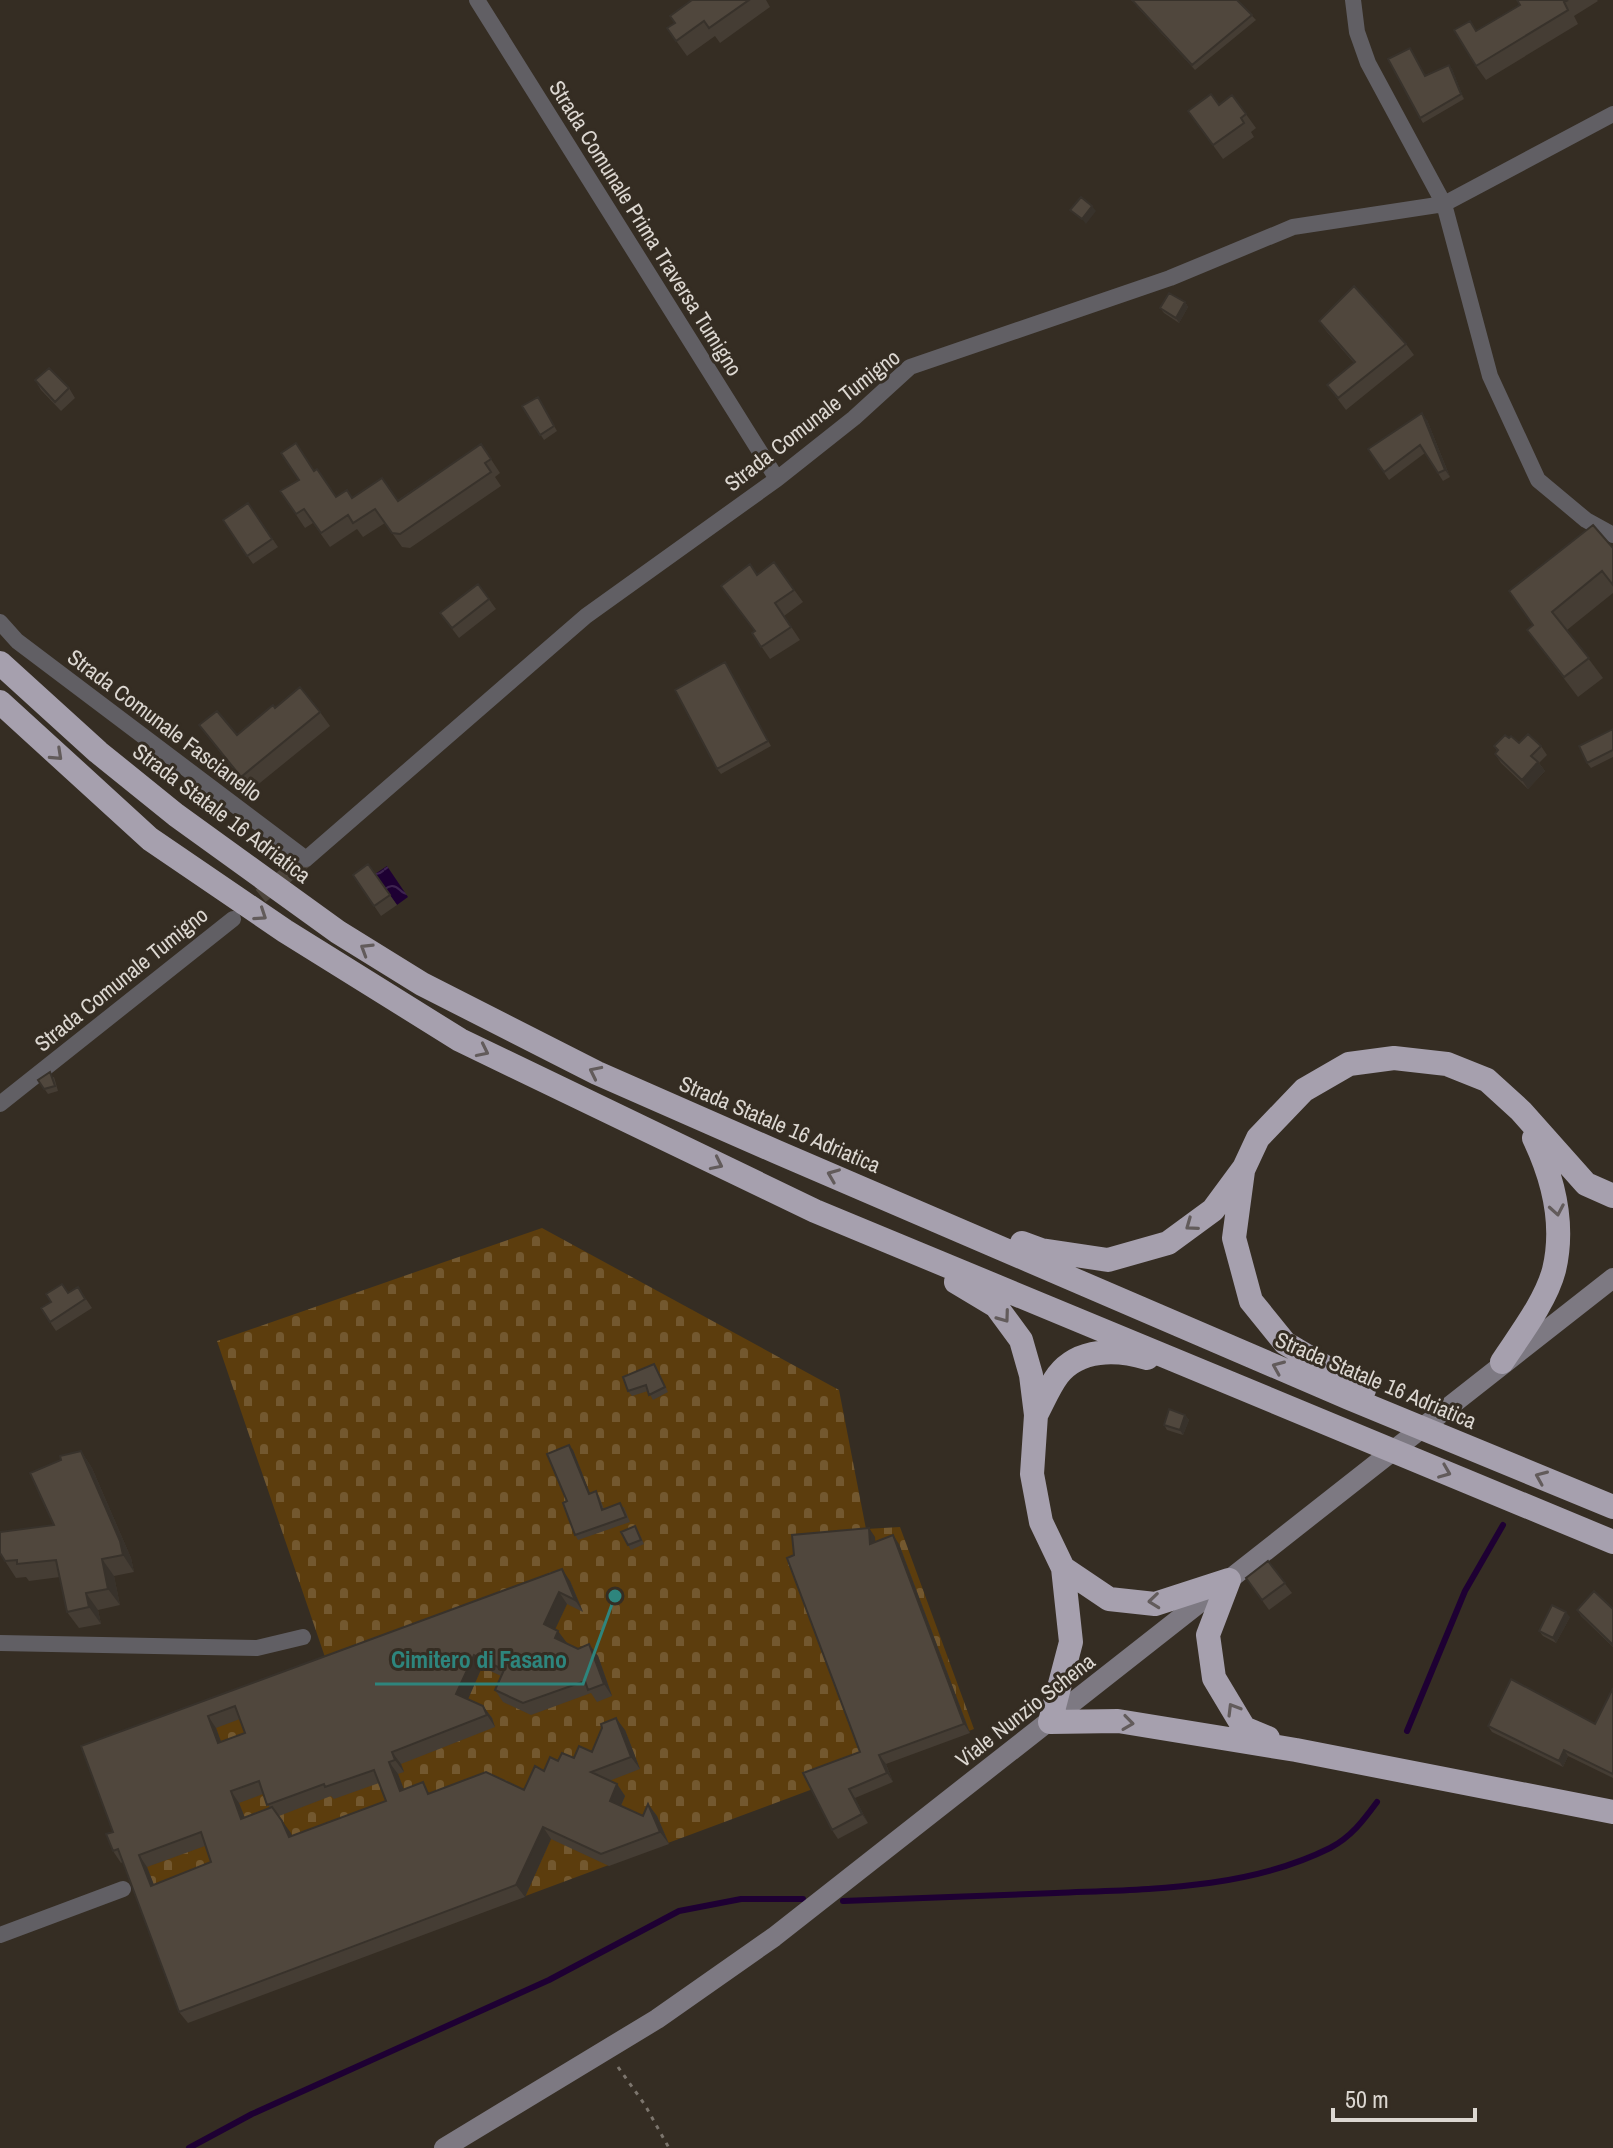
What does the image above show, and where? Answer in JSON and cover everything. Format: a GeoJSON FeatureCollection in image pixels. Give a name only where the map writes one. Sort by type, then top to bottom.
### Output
{"type":"FeatureCollection","features":[{"type":"Feature","properties":{"kind":"highway","name":"Strada Statale 16 Adriatica"},"geometry":{"type":"LineString","coordinates":[[0,663],[98,752],[176,815],[338,932],[422,984],[597,1073],[872,1192],[1356,1393],[1472,1448],[1613,1507]]}},
{"type":"Feature","properties":{"kind":"highway"},"geometry":{"type":"LineString","coordinates":[[0,702],[150,839],[312,948],[460,1040],[815,1211],[949,1278],[996,1306],[1021,1340],[1031,1375],[1036,1415],[1032,1474],[1041,1522],[1063,1568],[1071,1642],[1050,1722],[1118,1721],[1296,1750],[1613,1812]]}},
{"type":"Feature","properties":{"kind":"highway"},"geometry":{"type":"LineString","coordinates":[[872,1192],[1041,1250],[1108,1260],[1168,1243],[1213,1210],[1244,1168],[1258,1138],[1304,1090],[1349,1064],[1394,1058],[1447,1064],[1487,1080],[1521,1111],[1586,1184],[1613,1196]]}},
{"type":"Feature","properties":{"kind":"highway"},"geometry":{"type":"LineString","coordinates":[[1502,1362],[1534,1313],[1553,1273],[1560,1226],[1549,1170],[1521,1111]]}},
{"type":"Feature","properties":{"kind":"highway"},"geometry":{"type":"LineString","coordinates":[[1244,1168],[1234,1238],[1251,1301],[1285,1343],[1356,1393]]}},
{"type":"Feature","properties":{"kind":"highway"},"geometry":{"type":"LineString","coordinates":[[815,1211],[1613,1542]]}},
{"type":"Feature","properties":{"kind":"highway"},"geometry":{"type":"LineString","coordinates":[[1036,1415],[1059,1374],[1084,1355],[1125,1352],[1237,1384]]}},
{"type":"Feature","properties":{"kind":"highway"},"geometry":{"type":"LineString","coordinates":[[1063,1568],[1109,1599],[1155,1604],[1229,1580]]}},
{"type":"Feature","properties":{"kind":"highway"},"geometry":{"type":"LineString","coordinates":[[1229,1580],[1208,1635],[1214,1678],[1244,1728],[1296,1750]]}},
{"type":"Feature","properties":{"kind":"street","name":"Strada Comunale Prima Traversa Tumigno"},"geometry":{"type":"LineString","coordinates":[[477,0],[777,479]]}},
{"type":"Feature","properties":{"kind":"street"},"geometry":{"type":"LineString","coordinates":[[1353,0],[1357,32],[1368,63],[1444,204],[1490,376],[1538,480],[1586,520],[1610,530]]}},
{"type":"Feature","properties":{"kind":"street","name":"Strada Comunale Tumigno"},"geometry":{"type":"LineString","coordinates":[[306,859],[586,616],[777,479],[854,418],[910,367],[1170,278],[1293,227],[1444,204],[1613,114]]}},
{"type":"Feature","properties":{"kind":"street","name":"Strada Comunale Fascianello"},"geometry":{"type":"LineString","coordinates":[[0,622],[17,641],[306,859]]}},
{"type":"Feature","properties":{"kind":"street","name":"Strada Comunale Tumigno"},"geometry":{"type":"LineString","coordinates":[[0,1104],[233,919]]}},
{"type":"Feature","properties":{"kind":"street","name":"Viale Nunzio Schena"},"geometry":{"type":"LineString","coordinates":[[444,2148],[657,2019],[774,1937],[1502,1362],[1613,1278]]}},
{"type":"Feature","properties":{"kind":"street"},"geometry":{"type":"LineString","coordinates":[[0,1643],[257,1648],[303,1637]]}},
{"type":"Feature","properties":{"kind":"street"},"geometry":{"type":"LineString","coordinates":[[0,1935],[123,1889]]}},
{"type":"Feature","properties":{"kind":"path"},"geometry":{"type":"LineString","coordinates":[[606,2050],[645,2105],[669,2148]]}},
{"type":"Feature","properties":{"kind":"green space"},"geometry":{"type":"Polygon","coordinates":[[[542,1228],[839,1390],[866,1529],[900,1527],[974,1729],[458,1921],[187,2015],[86,1753],[327,1663],[217,1341],[542,1228]]]}},
{"type":"Feature","properties":{"kind":"water"},"geometry":{"type":"Polygon","coordinates":[[[387,866],[408,897],[397,905],[375,874],[387,866]]]}},
{"type":"Feature","properties":{"kind":"building"},"geometry":{"type":"Polygon","coordinates":[[[692,0],[749,0],[709,28],[704,21],[676,41],[667,28],[675,23],[670,16],[692,0]]]}},
{"type":"Feature","properties":{"kind":"building"},"geometry":{"type":"Polygon","coordinates":[[[1132,0],[1237,0],[1252,15],[1192,65],[1132,0]]]}},
{"type":"Feature","properties":{"kind":"building"},"geometry":{"type":"Polygon","coordinates":[[[1517,0],[1568,0],[1564,2],[1568,10],[1476,66],[1454,30],[1470,21],[1476,31],[1520,5],[1517,0]]]}},
{"type":"Feature","properties":{"kind":"building"},"geometry":{"type":"Polygon","coordinates":[[[1410,48],[1425,76],[1449,65],[1461,94],[1420,118],[1388,59],[1410,48]]]}},
{"type":"Feature","properties":{"kind":"building"},"geometry":{"type":"Polygon","coordinates":[[[1211,94],[1219,105],[1232,95],[1246,114],[1241,118],[1244,123],[1213,145],[1188,111],[1211,94]]]}},
{"type":"Feature","properties":{"kind":"building"},"geometry":{"type":"Polygon","coordinates":[[[1081,197],[1092,206],[1082,219],[1070,210],[1081,197]]]}},
{"type":"Feature","properties":{"kind":"building"},"geometry":{"type":"Polygon","coordinates":[[[1354,286],[1406,344],[1338,398],[1327,385],[1355,362],[1319,321],[1354,286]]]}},
{"type":"Feature","properties":{"kind":"building"},"geometry":{"type":"Polygon","coordinates":[[[1169,293],[1185,302],[1176,318],[1160,308],[1169,293]]]}},
{"type":"Feature","properties":{"kind":"building"},"geometry":{"type":"Polygon","coordinates":[[[49,368],[69,388],[55,402],[35,380],[49,368]]]}},
{"type":"Feature","properties":{"kind":"building"},"geometry":{"type":"Polygon","coordinates":[[[538,397],[554,426],[540,435],[522,406],[538,397]]]}},
{"type":"Feature","properties":{"kind":"building"},"geometry":{"type":"Polygon","coordinates":[[[1422,413],[1445,470],[1438,473],[1420,445],[1384,472],[1368,449],[1422,413]]]}},
{"type":"Feature","properties":{"kind":"building"},"geometry":{"type":"Polygon","coordinates":[[[296,443],[336,497],[347,490],[352,498],[382,478],[398,501],[481,444],[491,459],[485,463],[491,472],[400,534],[392,533],[375,509],[353,523],[348,515],[321,533],[304,509],[296,514],[280,491],[299,480],[281,453],[296,443]]]}},
{"type":"Feature","properties":{"kind":"building"},"geometry":{"type":"Polygon","coordinates":[[[248,503],[272,539],[247,556],[223,520],[248,503]]]}},
{"type":"Feature","properties":{"kind":"building"},"geometry":{"type":"Polygon","coordinates":[[[1593,525],[1613,548],[1613,585],[1602,571],[1552,612],[1589,658],[1564,677],[1527,630],[1533,625],[1509,591],[1593,525]]]}},
{"type":"Feature","properties":{"kind":"building"},"geometry":{"type":"Polygon","coordinates":[[[774,562],[794,590],[775,603],[791,627],[761,647],[752,633],[755,631],[721,586],[750,564],[757,575],[774,562]]]}},
{"type":"Feature","properties":{"kind":"building"},"geometry":{"type":"Polygon","coordinates":[[[478,584],[489,599],[452,628],[440,613],[478,584]]]}},
{"type":"Feature","properties":{"kind":"building"},"geometry":{"type":"Polygon","coordinates":[[[725,662],[768,741],[717,769],[675,690],[725,662]]]}},
{"type":"Feature","properties":{"kind":"building"},"geometry":{"type":"Polygon","coordinates":[[[300,687],[320,712],[241,777],[199,725],[217,711],[237,735],[300,687]]]}},
{"type":"Feature","properties":{"kind":"building"},"geometry":{"type":"Polygon","coordinates":[[[1613,729],[1613,750],[1587,763],[1579,746],[1613,729]]]}},
{"type":"Feature","properties":{"kind":"building"},"geometry":{"type":"Polygon","coordinates":[[[1528,734],[1541,746],[1531,756],[1538,762],[1522,780],[1495,754],[1498,750],[1494,746],[1505,735],[1519,743],[1528,734]]]}},
{"type":"Feature","properties":{"kind":"building"},"geometry":{"type":"Polygon","coordinates":[[[368,864],[390,895],[374,906],[353,875],[368,864]]]}},
{"type":"Feature","properties":{"kind":"building"},"geometry":{"type":"Polygon","coordinates":[[[50,1072],[55,1086],[44,1089],[38,1080],[50,1072]]]}},
{"type":"Feature","properties":{"kind":"building"},"geometry":{"type":"Polygon","coordinates":[[[62,1284],[68,1293],[78,1287],[85,1299],[50,1322],[41,1308],[51,1302],[46,1294],[62,1284]]]}},
{"type":"Feature","properties":{"kind":"building"},"geometry":{"type":"Polygon","coordinates":[[[654,1364],[665,1387],[649,1395],[646,1385],[628,1391],[623,1377],[654,1364]]]}},
{"type":"Feature","properties":{"kind":"building"},"geometry":{"type":"Polygon","coordinates":[[[1169,1409],[1185,1415],[1180,1430],[1164,1425],[1169,1409]]]}},
{"type":"Feature","properties":{"kind":"building"},"geometry":{"type":"Polygon","coordinates":[[[569,1445],[589,1494],[596,1491],[602,1510],[620,1503],[626,1517],[575,1535],[563,1503],[567,1501],[547,1454],[569,1445]]]}},
{"type":"Feature","properties":{"kind":"building"},"geometry":{"type":"Polygon","coordinates":[[[81,1451],[120,1541],[123,1555],[102,1559],[108,1589],[86,1593],[89,1607],[67,1612],[56,1560],[17,1564],[17,1560],[5,1561],[0,1553],[0,1532],[54,1525],[30,1473],[61,1460],[60,1456],[81,1451]]]}},
{"type":"Feature","properties":{"kind":"building"},"geometry":{"type":"Polygon","coordinates":[[[635,1526],[641,1540],[628,1545],[621,1532],[635,1526]]]}},
{"type":"Feature","properties":{"kind":"building"},"geometry":{"type":"Polygon","coordinates":[[[869,1528],[870,1544],[893,1535],[964,1724],[879,1755],[887,1773],[849,1789],[862,1814],[832,1830],[803,1773],[860,1752],[787,1558],[794,1555],[792,1535],[869,1528]]]}},
{"type":"Feature","properties":{"kind":"building"},"geometry":{"type":"Polygon","coordinates":[[[1268,1561],[1285,1583],[1262,1600],[1246,1578],[1268,1561]]]}},
{"type":"Feature","properties":{"kind":"building"},"geometry":{"type":"Polygon","coordinates":[[[562,1569],[575,1600],[559,1592],[544,1624],[558,1631],[555,1638],[578,1649],[589,1644],[604,1684],[588,1690],[585,1681],[523,1703],[495,1690],[504,1670],[474,1655],[456,1694],[483,1706],[487,1715],[392,1752],[395,1760],[389,1762],[400,1791],[423,1782],[428,1794],[486,1772],[524,1790],[535,1766],[544,1771],[550,1757],[558,1761],[562,1753],[574,1758],[579,1746],[592,1752],[601,1724],[616,1718],[631,1757],[591,1772],[617,1784],[610,1801],[643,1816],[648,1804],[660,1832],[601,1854],[543,1827],[516,1885],[179,2012],[118,1849],[113,1851],[106,1834],[113,1832],[81,1746],[562,1569]],[[235,1706],[208,1716],[218,1743],[245,1733],[235,1706]],[[374,1770],[325,1787],[324,1784],[267,1805],[259,1781],[231,1791],[241,1819],[272,1807],[289,1837],[386,1801],[374,1770]],[[201,1832],[139,1855],[151,1886],[211,1862],[201,1832]]]}},
{"type":"Feature","properties":{"kind":"building"},"geometry":{"type":"Polygon","coordinates":[[[1594,1591],[1613,1609],[1613,1645],[1577,1610],[1594,1591]]]}},
{"type":"Feature","properties":{"kind":"building"},"geometry":{"type":"Polygon","coordinates":[[[1552,1605],[1566,1612],[1553,1638],[1539,1631],[1552,1605]]]}},
{"type":"Feature","properties":{"kind":"building"},"geometry":{"type":"Polygon","coordinates":[[[1511,1679],[1595,1724],[1613,1688],[1613,1774],[1564,1750],[1559,1761],[1488,1726],[1511,1679]]]}},
{"type":"Feature","properties":{"kind":"waterway"},"geometry":{"type":"LineString","coordinates":[[1407,1731],[1465,1591],[1503,1525]]}},
{"type":"Feature","properties":{"kind":"waterway"},"geometry":{"type":"LineString","coordinates":[[843,1901],[1125,1890],[1230,1880],[1298,1862],[1330,1848],[1350,1834],[1377,1802]]}},
{"type":"Feature","properties":{"kind":"waterway"},"geometry":{"type":"LineString","coordinates":[[189,2148],[252,2114],[549,1980],[679,1911],[741,1899],[803,1899]]}},
{"type":"Feature","properties":{"kind":"tunnel"},"geometry":{"type":"LineString","coordinates":[[242,911],[306,859]]}},
{"type":"Feature","properties":{"kind":"place","name":"Cimitero di Fasano"},"geometry":{"type":"Point","coordinates":[615,1596]}}]}
